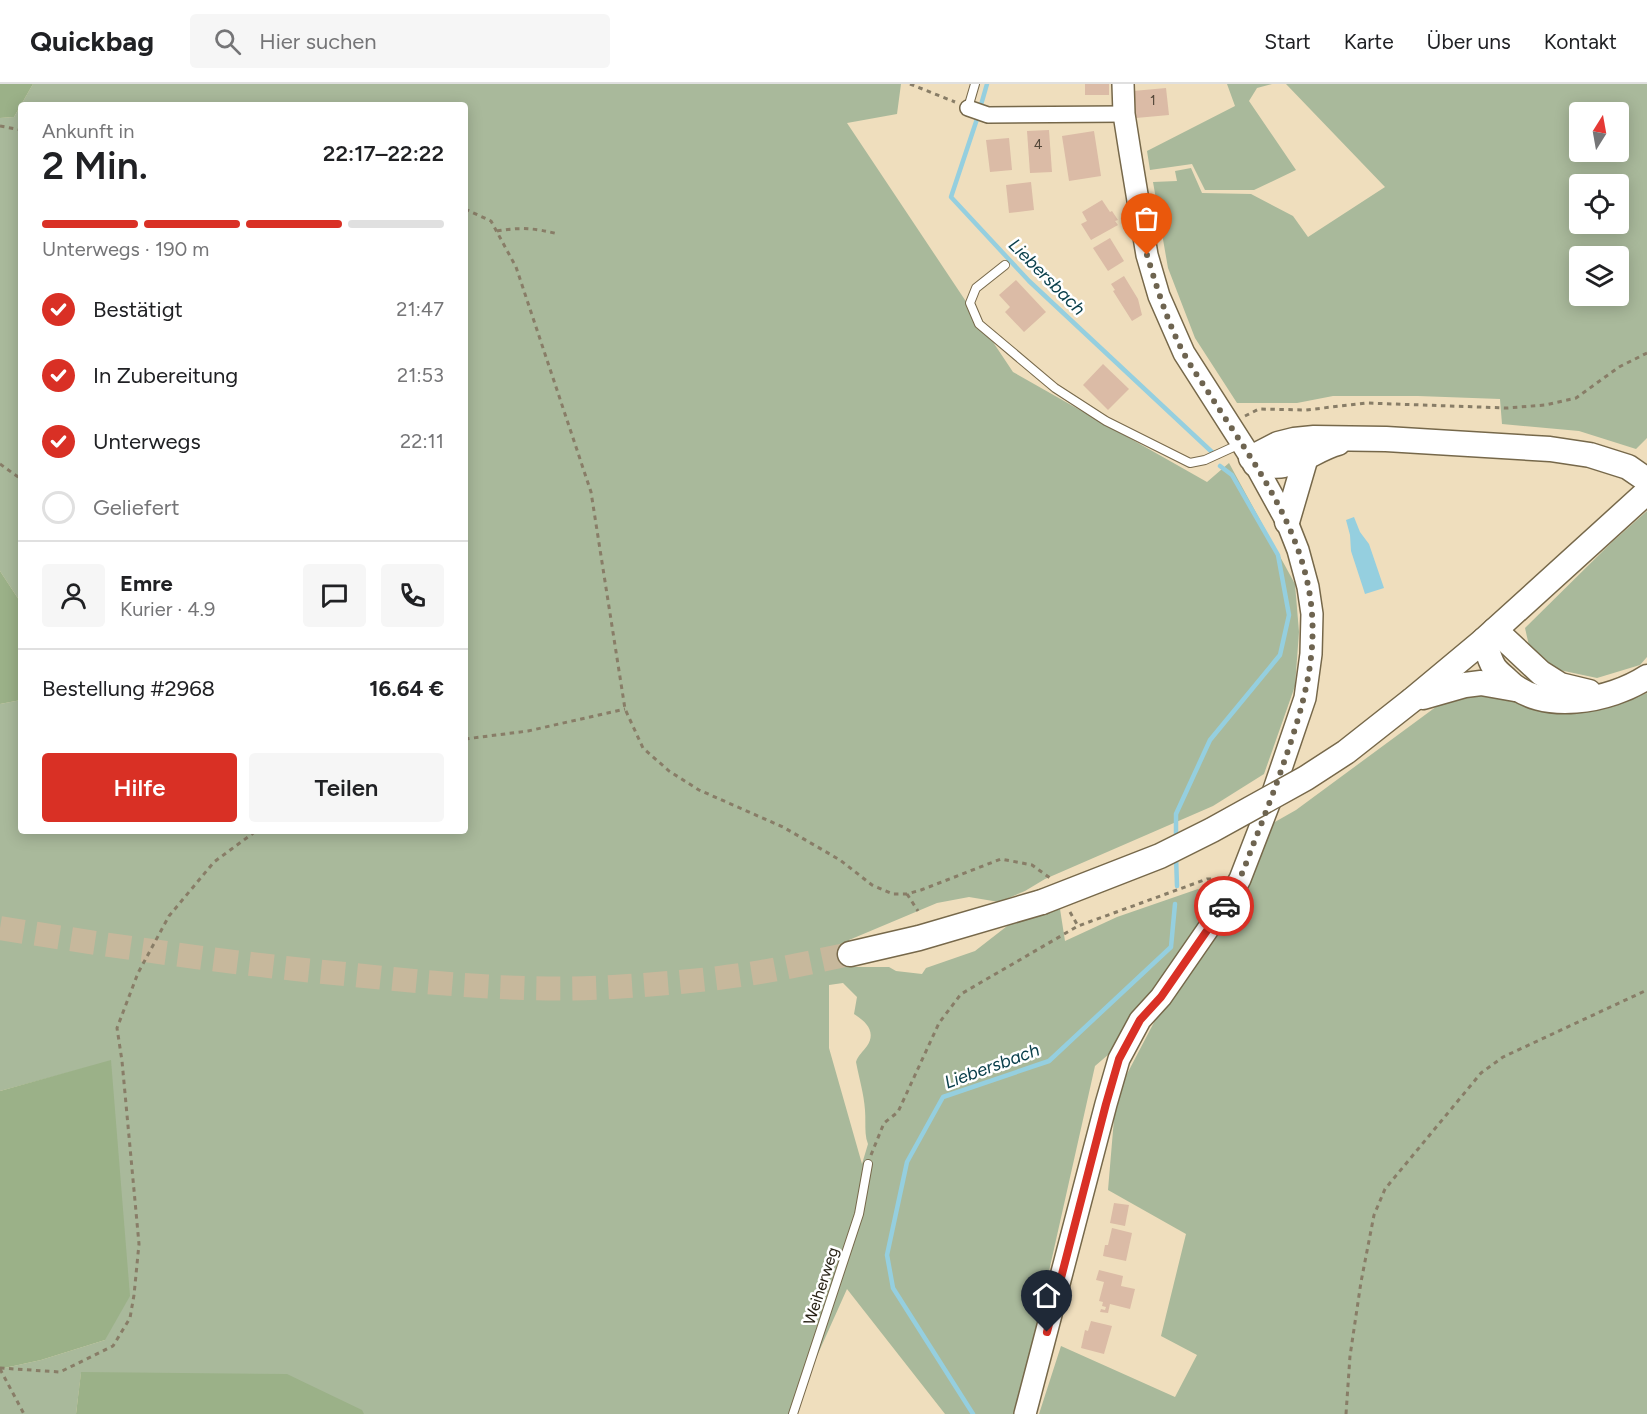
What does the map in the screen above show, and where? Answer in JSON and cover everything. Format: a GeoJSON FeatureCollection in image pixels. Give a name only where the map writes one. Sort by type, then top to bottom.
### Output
{"type":"FeatureCollection","features":[{"type":"Feature","properties":{"kind":"main road"},"geometry":{"type":"LineString","coordinates":[[1249,456],[1278,444],[1314,438],[1550,448],[1590,455],[1628,467],[1647,480]]}},
{"type":"Feature","properties":{"kind":"main road"},"geometry":{"type":"LineString","coordinates":[[1249,456],[1283,465],[1306,457],[1329,445],[1352,438]]}},
{"type":"Feature","properties":{"kind":"main road"},"geometry":{"type":"LineString","coordinates":[[1287,522],[1306,457]]}},
{"type":"Feature","properties":{"kind":"main road"},"geometry":{"type":"LineString","coordinates":[[850,954],[919,938],[1042,902],[1160,856],[1212,830],[1306,777],[1346,752],[1490,635],[1647,492]]}},
{"type":"Feature","properties":{"kind":"main road"},"geometry":{"type":"LineString","coordinates":[[1490,635],[1494,668],[1515,689]]}},
{"type":"Feature","properties":{"kind":"main road"},"geometry":{"type":"LineString","coordinates":[[1490,635],[1560,686],[1601,695]]}},
{"type":"Feature","properties":{"kind":"main road"},"geometry":{"type":"LineString","coordinates":[[1412,700],[1481,683],[1515,689],[1542,699],[1571,702],[1624,689],[1647,677]]}},
{"type":"Feature","properties":{"kind":"street"},"geometry":{"type":"LineString","coordinates":[[1025,1414],[1119,1059],[1140,1020],[1161,997],[1240,879],[1289,748],[1305,698],[1311,654],[1312,614],[1308,587],[1298,550],[1287,522],[1249,456],[1184,353],[1159,296],[1147,255],[1124,114],[1123,84]]}},
{"type":"Feature","properties":{"kind":"street"},"geometry":{"type":"LineString","coordinates":[[968,108],[988,116],[1124,114]]}},
{"type":"Feature","properties":{"kind":"lane"},"geometry":{"type":"LineString","coordinates":[[968,108],[975,84]]}},
{"type":"Feature","properties":{"kind":"lane"},"geometry":{"type":"LineString","coordinates":[[1005,266],[976,288],[970,303],[979,324],[1055,388],[1106,421],[1190,462],[1249,456]]}},
{"type":"Feature","properties":{"kind":"lane","name":"Weiherweg"},"geometry":{"type":"LineString","coordinates":[[793,1414],[859,1214],[868,1164]]}},
{"type":"Feature","properties":{"kind":"path"},"geometry":{"type":"LineString","coordinates":[[910,84],[968,108]]}},
{"type":"Feature","properties":{"kind":"path"},"geometry":{"type":"LineString","coordinates":[[0,126],[18,129]]}},
{"type":"Feature","properties":{"kind":"path"},"geometry":{"type":"LineString","coordinates":[[468,210],[491,220],[516,267],[591,492],[625,708],[643,748],[669,771],[699,790],[783,827],[840,860],[872,885],[893,894],[907,894],[921,890],[1001,858],[1032,865],[1050,878]]}},
{"type":"Feature","properties":{"kind":"path"},"geometry":{"type":"LineString","coordinates":[[497,231],[518,227],[537,228],[558,234]]}},
{"type":"Feature","properties":{"kind":"path"},"geometry":{"type":"LineString","coordinates":[[1229,425],[1259,408],[1306,410],[1366,403],[1507,408],[1545,405],[1576,398],[1619,367],[1647,353]]}},
{"type":"Feature","properties":{"kind":"path"},"geometry":{"type":"LineString","coordinates":[[0,464],[18,477]]}},
{"type":"Feature","properties":{"kind":"path"},"geometry":{"type":"LineString","coordinates":[[468,739],[528,731],[625,708]]}},
{"type":"Feature","properties":{"kind":"path"},"geometry":{"type":"LineString","coordinates":[[0,1369],[60,1372],[113,1346],[130,1318],[139,1244],[117,1028],[138,973],[169,916],[214,862],[252,834]]}},
{"type":"Feature","properties":{"kind":"path"},"geometry":{"type":"LineString","coordinates":[[868,1164],[884,1123],[898,1112],[939,1023],[961,994],[1078,926],[1207,879],[1240,879]]}},
{"type":"Feature","properties":{"kind":"path"},"geometry":{"type":"LineString","coordinates":[[907,894],[918,911]]}},
{"type":"Feature","properties":{"kind":"path"},"geometry":{"type":"LineString","coordinates":[[1067,907],[1078,926]]}},
{"type":"Feature","properties":{"kind":"path"},"geometry":{"type":"LineString","coordinates":[[1346,1414],[1350,1356],[1361,1282],[1374,1215],[1384,1189],[1481,1073],[1503,1057],[1647,990]]}},
{"type":"Feature","properties":{"kind":"path"},"geometry":{"type":"LineString","coordinates":[[0,1369],[24,1414]]}},
{"type":"Feature","properties":{"kind":"green space"},"geometry":{"type":"Polygon","coordinates":[[[0,84],[33,84],[23,102],[18,102],[18,110],[14,117],[0,118],[0,84]]]}},
{"type":"Feature","properties":{"kind":"green space"},"geometry":{"type":"Polygon","coordinates":[[[33,84],[901,84],[897,114],[847,123],[1013,372],[1207,482],[1229,463],[1295,584],[1299,632],[1295,686],[1264,774],[1213,806],[1045,879],[999,902],[969,897],[937,903],[849,940],[853,967],[889,967],[896,971],[922,974],[926,968],[975,951],[1011,923],[1060,909],[1065,941],[1117,917],[1198,889],[1209,895],[1211,904],[1116,1048],[1095,1066],[1017,1414],[945,1414],[847,1289],[791,1414],[364,1414],[81,1373],[76,1414],[0,1414],[0,1369],[41,1360],[105,1340],[111,1061],[0,1091],[0,704],[18,701],[18,834],[468,834],[468,102],[23,102],[33,84]],[[843,983],[829,985],[829,1048],[862,1164],[868,1144],[864,1098],[856,1062],[871,1036],[866,1023],[854,1014],[857,997],[843,983]]]}},
{"type":"Feature","properties":{"kind":"green space"},"geometry":{"type":"Polygon","coordinates":[[[1227,84],[1272,84],[1257,88],[1249,101],[1296,170],[1254,190],[1205,190],[1192,164],[1150,170],[1147,151],[1235,106],[1227,84]]]}},
{"type":"Feature","properties":{"kind":"green space"},"geometry":{"type":"Polygon","coordinates":[[[1286,84],[1647,84],[1647,438],[1636,449],[1579,431],[1502,424],[1500,399],[1333,396],[1297,403],[1237,403],[1195,338],[1168,268],[1153,182],[1177,181],[1175,171],[1191,168],[1202,193],[1251,194],[1293,216],[1308,237],[1385,187],[1286,84]]]}},
{"type":"Feature","properties":{"kind":"green space"},"geometry":{"type":"Polygon","coordinates":[[[18,110],[18,598],[0,571],[0,118],[14,117],[18,110]]]}},
{"type":"Feature","properties":{"kind":"green space"},"geometry":{"type":"Polygon","coordinates":[[[1647,511],[1647,657],[1640,665],[1597,678],[1550,668],[1530,650],[1525,628],[1611,543],[1647,511]]]}},
{"type":"Feature","properties":{"kind":"green space"},"geometry":{"type":"Polygon","coordinates":[[[0,571],[18,598],[18,701],[0,704],[0,571]]]}},
{"type":"Feature","properties":{"kind":"green space"},"geometry":{"type":"Polygon","coordinates":[[[1463,693],[1496,696],[1541,711],[1571,714],[1614,706],[1647,693],[1647,1414],[1039,1414],[1061,1346],[1175,1397],[1197,1355],[1161,1336],[1186,1234],[1108,1190],[1116,1095],[1252,835],[1296,810],[1448,698],[1463,693]]]}},
{"type":"Feature","properties":{"kind":"green space"},"geometry":{"type":"Polygon","coordinates":[[[111,1060],[130,1296],[105,1340],[41,1360],[0,1369],[0,1091],[111,1060]]]}},
{"type":"Feature","properties":{"kind":"green space"},"geometry":{"type":"Polygon","coordinates":[[[81,1372],[287,1374],[362,1410],[364,1414],[76,1414],[81,1372]]]}},
{"type":"Feature","properties":{"kind":"water"},"geometry":{"type":"Polygon","coordinates":[[[1354,517],[1360,532],[1369,544],[1384,588],[1365,594],[1351,551],[1346,520],[1354,517]]]}},
{"type":"Feature","properties":{"kind":"building"},"geometry":{"type":"Polygon","coordinates":[[[1085,84],[1109,84],[1109,95],[1085,95],[1085,84]]]}},
{"type":"Feature","properties":{"kind":"building"},"geometry":{"type":"Polygon","coordinates":[[[1166,88],[1169,115],[1136,118],[1133,91],[1166,88]]]}},
{"type":"Feature","properties":{"kind":"building"},"geometry":{"type":"Polygon","coordinates":[[[1049,130],[1052,172],[1030,173],[1027,131],[1049,130]]]}},
{"type":"Feature","properties":{"kind":"building"},"geometry":{"type":"Polygon","coordinates":[[[1094,131],[1101,176],[1069,181],[1062,136],[1094,131]]]}},
{"type":"Feature","properties":{"kind":"building"},"geometry":{"type":"Polygon","coordinates":[[[1009,138],[1012,170],[990,172],[986,140],[1009,138]]]}},
{"type":"Feature","properties":{"kind":"building"},"geometry":{"type":"Polygon","coordinates":[[[1031,182],[1034,210],[1009,213],[1006,185],[1031,182]]]}},
{"type":"Feature","properties":{"kind":"building"},"geometry":{"type":"Polygon","coordinates":[[[1102,200],[1118,220],[1115,221],[1118,225],[1091,240],[1081,224],[1087,221],[1082,212],[1102,200]]]}},
{"type":"Feature","properties":{"kind":"building"},"geometry":{"type":"Polygon","coordinates":[[[1110,238],[1124,261],[1108,271],[1093,248],[1110,238]]]}},
{"type":"Feature","properties":{"kind":"building"},"geometry":{"type":"Polygon","coordinates":[[[1124,276],[1138,299],[1142,315],[1132,321],[1111,284],[1124,276]]]}},
{"type":"Feature","properties":{"kind":"building"},"geometry":{"type":"Polygon","coordinates":[[[1016,280],[1046,312],[1024,332],[1005,312],[1010,307],[999,295],[1016,280]]]}},
{"type":"Feature","properties":{"kind":"building"},"geometry":{"type":"Polygon","coordinates":[[[1103,364],[1129,389],[1108,410],[1083,385],[1103,364]]]}},
{"type":"Feature","properties":{"kind":"building"},"geometry":{"type":"Polygon","coordinates":[[[1114,1203],[1129,1205],[1125,1226],[1110,1223],[1114,1203]]]}},
{"type":"Feature","properties":{"kind":"building"},"geometry":{"type":"Polygon","coordinates":[[[1112,1228],[1132,1233],[1126,1261],[1103,1256],[1112,1228]]]}},
{"type":"Feature","properties":{"kind":"building"},"geometry":{"type":"Polygon","coordinates":[[[1099,1270],[1123,1276],[1121,1286],[1135,1289],[1130,1309],[1110,1304],[1108,1313],[1100,1312],[1106,1307],[1102,1306],[1103,1302],[1099,1301],[1104,1282],[1096,1280],[1099,1270]]]}},
{"type":"Feature","properties":{"kind":"building"},"geometry":{"type":"Polygon","coordinates":[[[1091,1321],[1112,1326],[1104,1354],[1081,1348],[1085,1330],[1088,1331],[1091,1321]]]}},
{"type":"Feature","properties":{"kind":"waterway","name":"Liebersbach"},"geometry":{"type":"LineString","coordinates":[[987,84],[951,197],[1029,281],[1213,453]]}},
{"type":"Feature","properties":{"kind":"waterway","name":"Liebersbach"},"geometry":{"type":"LineString","coordinates":[[1176,838],[1176,814],[1210,740],[1280,655],[1289,615],[1278,555],[1232,475],[1220,466]]}},
{"type":"Feature","properties":{"kind":"waterway","name":"Liebersbach"},"geometry":{"type":"LineString","coordinates":[[1176,856],[1177,886]]}},
{"type":"Feature","properties":{"kind":"waterway","name":"Liebersbach"},"geometry":{"type":"LineString","coordinates":[[973,1414],[893,1288],[887,1255],[907,1162],[943,1097],[1049,1061],[1171,947],[1175,904]]}},
{"type":"Feature","properties":{"kind":"tunnel"},"geometry":{"type":"LineString","coordinates":[[0,928],[266,966],[516,988],[631,986],[687,981],[761,972],[850,954]]}},
{"type":"Feature","properties":{"kind":"way so far"},"geometry":{"type":"LineString","coordinates":[[1147,255],[1159,296],[1184,353],[1255,464],[1287,522],[1298,550],[1308,587],[1312,614],[1311,654],[1305,698],[1269,804],[1240,879],[1224,906]]}},
{"type":"Feature","properties":{"kind":"route"},"geometry":{"type":"LineString","coordinates":[[1047,1332],[1119,1059],[1140,1020],[1161,997],[1224,906]]}}]}
